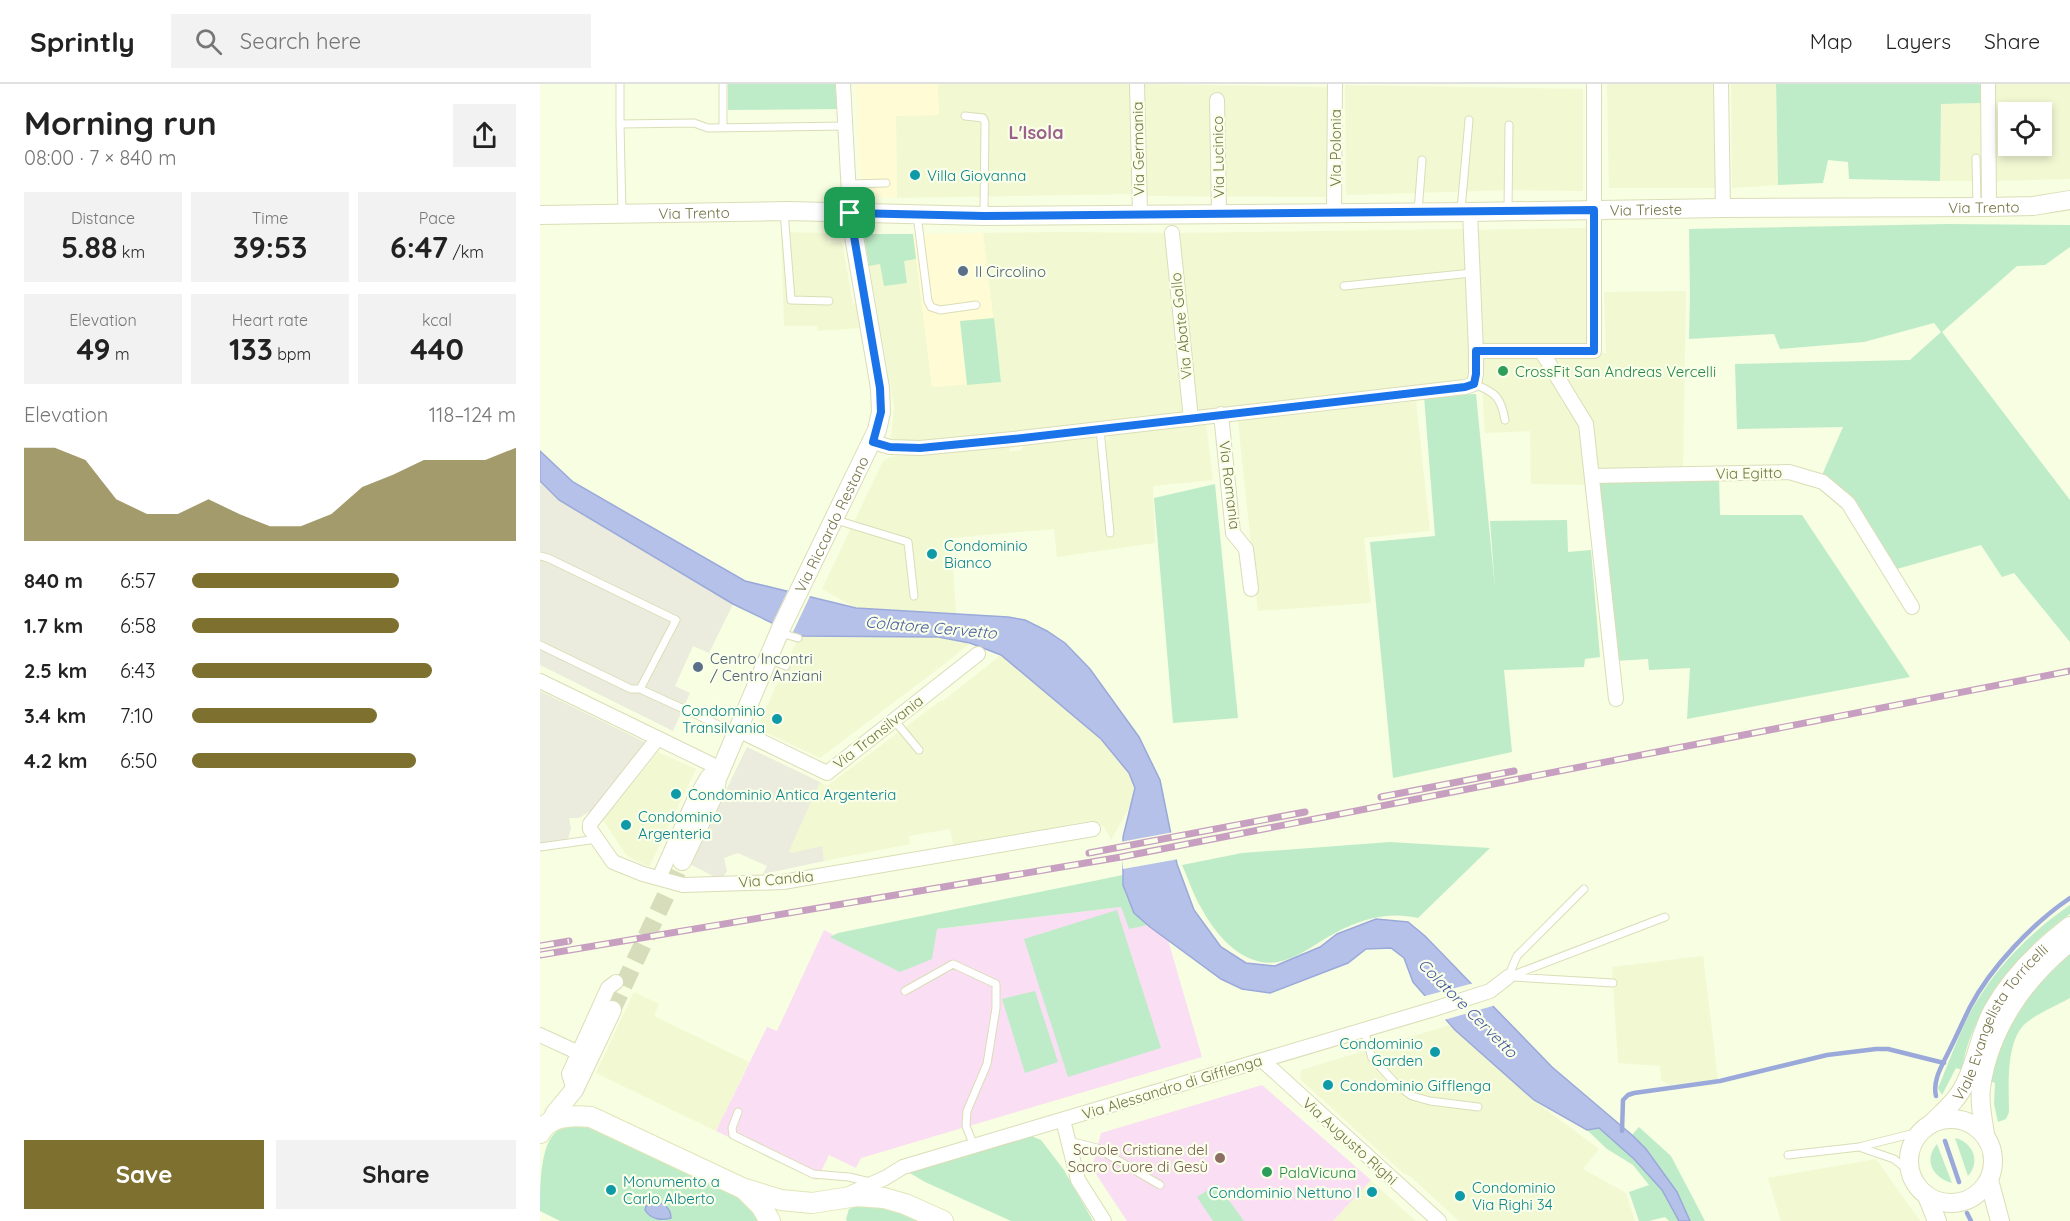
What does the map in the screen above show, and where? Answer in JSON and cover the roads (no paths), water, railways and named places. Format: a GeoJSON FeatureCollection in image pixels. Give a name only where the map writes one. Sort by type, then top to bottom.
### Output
{"type":"FeatureCollection","features":[{"type":"Feature","properties":{"kind":"main road"},"geometry":{"type":"LineString","coordinates":[[546,1127],[576,1115],[591,1117],[742,1188],[781,1200],[812,1203],[857,1196],[884,1198],[905,1204],[943,1221]]}},
{"type":"Feature","properties":{"kind":"main road"},"geometry":{"type":"LineString","coordinates":[[742,1188],[761,1206],[770,1221]]}},
{"type":"Feature","properties":{"kind":"street","name":"Via Riccardo Restano"},"geometry":{"type":"LineString","coordinates":[[682,861],[715,792],[720,771],[780,631],[873,442],[881,412],[880,388],[850,213],[843,84]]}},
{"type":"Feature","properties":{"kind":"street","name":"Via Germania"},"geometry":{"type":"LineString","coordinates":[[1137,84],[1140,214]]}},
{"type":"Feature","properties":{"kind":"street","name":"Via Polonia"},"geometry":{"type":"LineString","coordinates":[[1334,212],[1335,84]]}},
{"type":"Feature","properties":{"kind":"street"},"geometry":{"type":"LineString","coordinates":[[1476,351],[1594,351],[1594,84]]}},
{"type":"Feature","properties":{"kind":"street"},"geometry":{"type":"LineString","coordinates":[[1721,84],[1723,208]]}},
{"type":"Feature","properties":{"kind":"street"},"geometry":{"type":"LineString","coordinates":[[1983,207],[1988,84]]}},
{"type":"Feature","properties":{"kind":"street","name":"Via Lucinico"},"geometry":{"type":"LineString","coordinates":[[1217,100],[1219,213]]}},
{"type":"Feature","properties":{"kind":"street"},"geometry":{"type":"LineString","coordinates":[[2032,207],[2070,200]]}},
{"type":"Feature","properties":{"kind":"street"},"geometry":{"type":"LineString","coordinates":[[2032,207],[2070,211]]}},
{"type":"Feature","properties":{"kind":"street","name":"Via Trento"},"geometry":{"type":"LineString","coordinates":[[1937,208],[2032,207]]}},
{"type":"Feature","properties":{"kind":"street","name":"Via Trieste"},"geometry":{"type":"LineString","coordinates":[[850,213],[984,216],[1937,208]]}},
{"type":"Feature","properties":{"kind":"street","name":"Via Trento"},"geometry":{"type":"LineString","coordinates":[[540,215],[784,211],[850,213]]}},
{"type":"Feature","properties":{"kind":"street"},"geometry":{"type":"LineString","coordinates":[[873,442],[890,447],[920,448],[1014,445],[1100,429],[1465,387],[1474,384],[1476,351],[1466,212]]}},
{"type":"Feature","properties":{"kind":"street","name":"Via Abate Gallo"},"geometry":{"type":"LineString","coordinates":[[1172,233],[1191,419]]}},
{"type":"Feature","properties":{"kind":"street"},"geometry":{"type":"LineString","coordinates":[[1542,352],[1586,424],[1616,699]]}},
{"type":"Feature","properties":{"kind":"street","name":"Via Romania"},"geometry":{"type":"LineString","coordinates":[[1221,414],[1233,533],[1246,549],[1251,589]]}},
{"type":"Feature","properties":{"kind":"street","name":"Via Egitto"},"geometry":{"type":"LineString","coordinates":[[1592,476],[1789,472],[1823,482],[1848,502],[1912,607]]}},
{"type":"Feature","properties":{"kind":"street","name":"Via Transilvania"},"geometry":{"type":"LineString","coordinates":[[737,732],[827,772],[978,654]]}},
{"type":"Feature","properties":{"kind":"street"},"geometry":{"type":"LineString","coordinates":[[540,681],[720,771]]}},
{"type":"Feature","properties":{"kind":"street"},"geometry":{"type":"LineString","coordinates":[[598,839],[590,829],[590,824],[658,738]]}},
{"type":"Feature","properties":{"kind":"street","name":"Via Riccardo Restano"},"geometry":{"type":"LineString","coordinates":[[659,878],[694,800],[708,776],[720,771]]}},
{"type":"Feature","properties":{"kind":"street","name":"Via Candia"},"geometry":{"type":"LineString","coordinates":[[598,839],[614,862],[643,874],[683,885],[783,882],[1093,829]]}},
{"type":"Feature","properties":{"kind":"street","name":"Viale Evangelista Torricelli"},"geometry":{"type":"LineString","coordinates":[[1926,1127],[1950,1106],[1965,1085],[1992,1010],[2010,984],[2050,941],[2070,926]]}},
{"type":"Feature","properties":{"kind":"street","name":"Viale Evangelista Torricelli"},"geometry":{"type":"LineString","coordinates":[[1985,1134],[1980,1090],[2004,1016],[2038,970],[2070,942]]}},
{"type":"Feature","properties":{"kind":"street","name":"Via Alessandro di Gifflenga"},"geometry":{"type":"LineString","coordinates":[[835,1199],[903,1167],[1434,1009],[1490,991],[1508,977]]}},
{"type":"Feature","properties":{"kind":"street"},"geometry":{"type":"LineString","coordinates":[[591,1117],[576,1101],[569,1074],[608,988],[616,982]]}},
{"type":"Feature","properties":{"kind":"street"},"geometry":{"type":"LineString","coordinates":[[546,1127],[574,1090],[612,1010]]}},
{"type":"Feature","properties":{"kind":"street"},"geometry":{"type":"LineString","coordinates":[[540,1035],[579,1053]]}},
{"type":"Feature","properties":{"kind":"street","name":"Via Augusto Righi"},"geometry":{"type":"LineString","coordinates":[[1262,1060],[1332,1116],[1439,1221]]}},
{"type":"Feature","properties":{"kind":"street"},"geometry":{"type":"LineString","coordinates":[[1946,1118],[1961,1119],[1974,1125],[1985,1134],[1994,1156],[1989,1180],[1981,1191],[1969,1200],[1955,1203],[1940,1202],[1927,1196],[1917,1186],[1909,1171],[1908,1157],[1911,1144],[1926,1127],[1946,1118]]}},
{"type":"Feature","properties":{"kind":"street"},"geometry":{"type":"LineString","coordinates":[[1063,1120],[1078,1180],[1104,1221]]}},
{"type":"Feature","properties":{"kind":"street"},"geometry":{"type":"LineString","coordinates":[[1989,1180],[2000,1221]]}},
{"type":"Feature","properties":{"kind":"street"},"geometry":{"type":"LineString","coordinates":[[1927,1196],[1937,1221]]}},
{"type":"Feature","properties":{"kind":"lane"},"geometry":{"type":"LineString","coordinates":[[620,84],[622,214]]}},
{"type":"Feature","properties":{"kind":"lane"},"geometry":{"type":"LineString","coordinates":[[723,84],[723,128]]}},
{"type":"Feature","properties":{"kind":"lane"},"geometry":{"type":"LineString","coordinates":[[964,116],[983,118],[985,123],[984,216]]}},
{"type":"Feature","properties":{"kind":"lane"},"geometry":{"type":"LineString","coordinates":[[1466,212],[1469,120]]}},
{"type":"Feature","properties":{"kind":"lane"},"geometry":{"type":"LineString","coordinates":[[620,124],[694,123],[708,128],[846,126]]}},
{"type":"Feature","properties":{"kind":"lane"},"geometry":{"type":"LineString","coordinates":[[1508,212],[1509,125]]}},
{"type":"Feature","properties":{"kind":"lane"},"geometry":{"type":"LineString","coordinates":[[1976,158],[1983,207]]}},
{"type":"Feature","properties":{"kind":"lane"},"geometry":{"type":"LineString","coordinates":[[1418,212],[1422,160]]}},
{"type":"Feature","properties":{"kind":"lane"},"geometry":{"type":"LineString","coordinates":[[849,184],[886,183]]}},
{"type":"Feature","properties":{"kind":"lane"},"geometry":{"type":"LineString","coordinates":[[784,211],[791,300],[829,301]]}},
{"type":"Feature","properties":{"kind":"lane"},"geometry":{"type":"LineString","coordinates":[[917,215],[928,301],[931,307],[940,310],[976,305]]}},
{"type":"Feature","properties":{"kind":"lane"},"geometry":{"type":"LineString","coordinates":[[1344,286],[1472,273]]}},
{"type":"Feature","properties":{"kind":"lane"},"geometry":{"type":"LineString","coordinates":[[1474,384],[1489,389],[1496,396],[1502,406],[1505,420]]}},
{"type":"Feature","properties":{"kind":"lane"},"geometry":{"type":"LineString","coordinates":[[1100,429],[1110,533]]}},
{"type":"Feature","properties":{"kind":"lane"},"geometry":{"type":"LineString","coordinates":[[835,519],[908,542],[914,596]]}},
{"type":"Feature","properties":{"kind":"lane"},"geometry":{"type":"LineString","coordinates":[[540,556],[676,620],[640,688]]}},
{"type":"Feature","properties":{"kind":"lane"},"geometry":{"type":"LineString","coordinates":[[780,631],[798,638]]}},
{"type":"Feature","properties":{"kind":"lane"},"geometry":{"type":"LineString","coordinates":[[540,645],[631,688],[640,688],[737,732]]}},
{"type":"Feature","properties":{"kind":"lane"},"geometry":{"type":"LineString","coordinates":[[768,659],[786,666]]}},
{"type":"Feature","properties":{"kind":"lane"},"geometry":{"type":"LineString","coordinates":[[894,720],[919,750]]}},
{"type":"Feature","properties":{"kind":"lane"},"geometry":{"type":"LineString","coordinates":[[540,847],[598,839]]}},
{"type":"Feature","properties":{"kind":"lane"},"geometry":{"type":"LineString","coordinates":[[1508,977],[1517,956],[1584,889]]}},
{"type":"Feature","properties":{"kind":"lane"},"geometry":{"type":"LineString","coordinates":[[1508,977],[1665,917]]}},
{"type":"Feature","properties":{"kind":"lane"},"geometry":{"type":"LineString","coordinates":[[905,991],[954,964],[996,984],[996,1008],[987,1064],[967,1111],[966,1126],[974,1147]]}},
{"type":"Feature","properties":{"kind":"lane"},"geometry":{"type":"LineString","coordinates":[[1508,977],[1613,982]]}},
{"type":"Feature","properties":{"kind":"lane"},"geometry":{"type":"LineString","coordinates":[[1364,1029],[1372,1058],[1398,1086],[1412,1096],[1430,1101],[1478,1107]]}},
{"type":"Feature","properties":{"kind":"lane"},"geometry":{"type":"LineString","coordinates":[[738,1112],[732,1135],[813,1174],[849,1177],[873,1183]]}},
{"type":"Feature","properties":{"kind":"lane"},"geometry":{"type":"LineString","coordinates":[[1788,1155],[1859,1147],[1926,1127]]}},
{"type":"Feature","properties":{"kind":"lane"},"geometry":{"type":"LineString","coordinates":[[1068,1141],[1097,1148],[1160,1185]]}},
{"type":"Feature","properties":{"kind":"lane"},"geometry":{"type":"LineString","coordinates":[[1859,1147],[1894,1159],[1909,1171]]}},
{"type":"Feature","properties":{"kind":"water","name":"Colatore Cervetto"},"geometry":{"type":"Polygon","coordinates":[[[540,451],[573,482],[745,581],[856,608],[1025,620],[1065,643],[1090,669],[1139,737],[1160,780],[1177,864],[1194,910],[1221,947],[1246,963],[1275,966],[1320,947],[1337,934],[1376,919],[1408,922],[1425,936],[1552,1067],[1646,1149],[1677,1192],[1690,1221],[1679,1221],[1662,1190],[1634,1159],[1599,1128],[1587,1130],[1534,1100],[1455,1030],[1413,982],[1404,958],[1391,948],[1366,949],[1348,963],[1270,993],[1242,989],[1221,979],[1150,927],[1134,913],[1123,885],[1123,837],[1135,788],[1129,773],[1101,739],[1001,655],[970,643],[938,637],[799,636],[733,604],[559,500],[540,481],[540,451]]]}},
{"type":"Feature","properties":{"kind":"water"},"geometry":{"type":"Polygon","coordinates":[[[652,1201],[665,1206],[671,1218],[656,1218],[647,1213],[646,1206],[652,1201]]]}},
{"type":"Feature","properties":{"kind":"waterway"},"geometry":{"type":"LineString","coordinates":[[1936,1096],[1939,1072],[1970,1007],[1989,977],[2028,933],[2070,898]]}},
{"type":"Feature","properties":{"kind":"waterway"},"geometry":{"type":"LineString","coordinates":[[1622,1131],[1623,1100],[1634,1093],[1720,1081],[1827,1055],[1876,1049],[1888,1049],[1944,1063]]}},
{"type":"Feature","properties":{"kind":"waterway"},"geometry":{"type":"LineString","coordinates":[[1945,1141],[1959,1182]]}},
{"type":"Feature","properties":{"kind":"waterway"},"geometry":{"type":"LineString","coordinates":[[1967,1213],[1971,1221]]}},
{"type":"Feature","properties":{"kind":"tunnel"},"geometry":{"type":"LineString","coordinates":[[612,1010],[682,861]]}},
{"type":"Feature","properties":{"kind":"railway"},"geometry":{"type":"LineString","coordinates":[[540,955],[1121,857],[2070,671]]}},
{"type":"Feature","properties":{"kind":"railway"},"geometry":{"type":"LineString","coordinates":[[1381,797],[1514,771]]}},
{"type":"Feature","properties":{"kind":"railway"},"geometry":{"type":"LineString","coordinates":[[1089,853],[1305,812]]}},
{"type":"Feature","properties":{"kind":"railway"},"geometry":{"type":"LineString","coordinates":[[540,946],[569,941]]}},
{"type":"Feature","properties":{"kind":"place","name":"Villa Giovanna"},"geometry":{"type":"Point","coordinates":[915,175]}},
{"type":"Feature","properties":{"kind":"place","name":"Il Circolino"},"geometry":{"type":"Point","coordinates":[963,271]}},
{"type":"Feature","properties":{"kind":"place","name":"CrossFit San Andreas Vercelli"},"geometry":{"type":"Point","coordinates":[1503,371]}},
{"type":"Feature","properties":{"kind":"place","name":"Condominio Bianco"},"geometry":{"type":"Point","coordinates":[932,554]}},
{"type":"Feature","properties":{"kind":"place","name":"Centro Incontri / Centro Anziani"},"geometry":{"type":"Point","coordinates":[698,667]}},
{"type":"Feature","properties":{"kind":"place","name":"Condominio Transilvania"},"geometry":{"type":"Point","coordinates":[777,719]}},
{"type":"Feature","properties":{"kind":"place","name":"Condominio Antica Argenteria"},"geometry":{"type":"Point","coordinates":[676,794]}},
{"type":"Feature","properties":{"kind":"place","name":"Condominio Argenteria"},"geometry":{"type":"Point","coordinates":[626,825]}},
{"type":"Feature","properties":{"kind":"place","name":"Condominio Garden"},"geometry":{"type":"Point","coordinates":[1435,1052]}},
{"type":"Feature","properties":{"kind":"place","name":"Condominio Gifflenga"},"geometry":{"type":"Point","coordinates":[1328,1085]}},
{"type":"Feature","properties":{"kind":"place","name":"Scuole Cristiane del Sacro Cuore di Gesù"},"geometry":{"type":"Point","coordinates":[1220,1158]}},
{"type":"Feature","properties":{"kind":"place","name":"PalaVicuna"},"geometry":{"type":"Point","coordinates":[1267,1172]}},
{"type":"Feature","properties":{"kind":"place","name":"Monumento a Carlo Alberto"},"geometry":{"type":"Point","coordinates":[611,1190]}},
{"type":"Feature","properties":{"kind":"place","name":"Condominio Nettuno I"},"geometry":{"type":"Point","coordinates":[1372,1192]}},
{"type":"Feature","properties":{"kind":"place","name":"Condominio Via Righi 34"},"geometry":{"type":"Point","coordinates":[1460,1196]}},
{"type":"Feature","properties":{"kind":"district","name":"L'Isola"},"geometry":{"type":"Point","coordinates":[1036,132]}}]}
